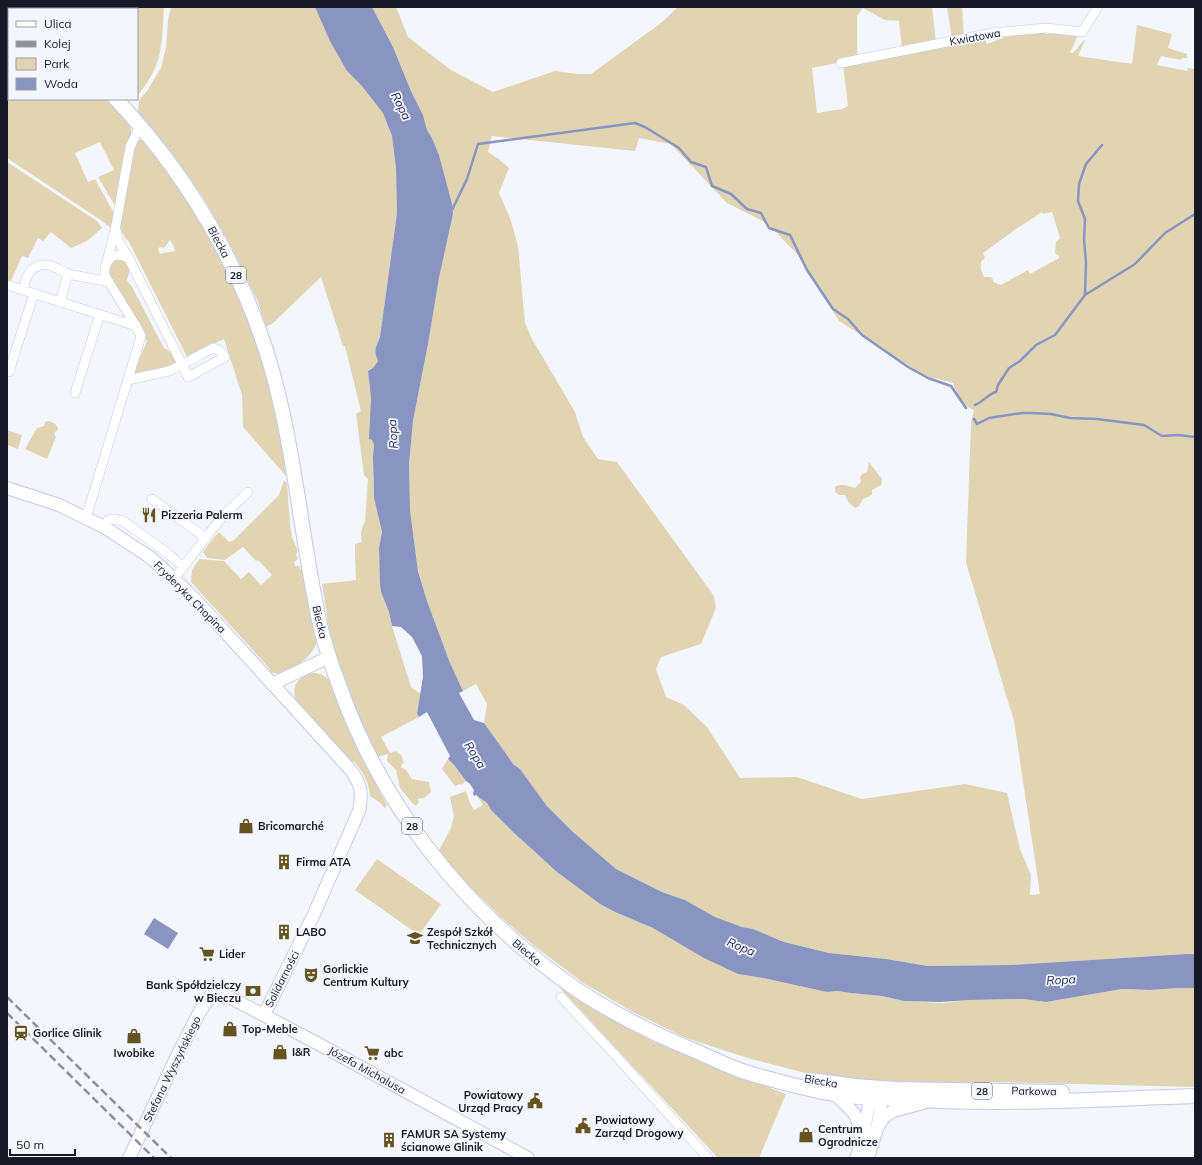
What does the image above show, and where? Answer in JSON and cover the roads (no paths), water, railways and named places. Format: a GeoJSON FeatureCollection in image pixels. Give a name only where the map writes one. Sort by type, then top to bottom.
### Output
{"type":"FeatureCollection","features":[{"type":"Feature","properties":{"kind":"main road","name":"Biecka"},"geometry":{"type":"LineString","coordinates":[[117,100],[155,143],[193,196],[221,245],[249,303],[268,356],[280,402],[289,443],[313,588],[322,633],[329,657],[358,734],[391,795],[419,837],[454,882],[519,946],[560,978],[624,1018],[678,1044],[741,1071],[802,1088],[836,1095],[874,1094]]}},
{"type":"Feature","properties":{"kind":"main road","name":"Biecka"},"geometry":{"type":"LineString","coordinates":[[678,1044],[750,1066],[874,1094]]}},
{"type":"Feature","properties":{"kind":"main road","name":"Parkowa"},"geometry":{"type":"LineString","coordinates":[[874,1094],[903,1089],[1195,1095]]}},
{"type":"Feature","properties":{"kind":"main road","name":"28"},"geometry":{"type":"LineString","coordinates":[[874,1094],[930,1101]]}},
{"type":"Feature","properties":{"kind":"main road","name":"Parkowa"},"geometry":{"type":"LineString","coordinates":[[930,1101],[1019,1102],[1195,1095]]}},
{"type":"Feature","properties":{"kind":"street","name":"Kwiatowa"},"geometry":{"type":"LineString","coordinates":[[841,63],[992,33],[1046,28],[1082,32],[1098,7]]}},
{"type":"Feature","properties":{"kind":"street"},"geometry":{"type":"LineString","coordinates":[[86,518],[141,336],[105,276],[130,147],[140,126]]}},
{"type":"Feature","properties":{"kind":"street"},"geometry":{"type":"LineString","coordinates":[[116,225],[118,240],[182,364],[169,371],[128,380]]}},
{"type":"Feature","properties":{"kind":"street"},"geometry":{"type":"LineString","coordinates":[[107,261],[118,255],[125,256],[129,259]]}},
{"type":"Feature","properties":{"kind":"street"},"geometry":{"type":"LineString","coordinates":[[23,290],[31,269],[44,264],[53,266],[68,274],[109,282]]}},
{"type":"Feature","properties":{"kind":"street"},"geometry":{"type":"LineString","coordinates":[[60,302],[68,274]]}},
{"type":"Feature","properties":{"kind":"street"},"geometry":{"type":"LineString","coordinates":[[7,285],[136,326]]}},
{"type":"Feature","properties":{"kind":"street"},"geometry":{"type":"LineString","coordinates":[[10,372],[34,293]]}},
{"type":"Feature","properties":{"kind":"street"},"geometry":{"type":"LineString","coordinates":[[75,393],[100,314]]}},
{"type":"Feature","properties":{"kind":"street","name":"Fryderyka Chopina"},"geometry":{"type":"LineString","coordinates":[[7,488],[59,505],[86,518],[104,527],[151,558],[192,596],[349,768],[356,777],[361,788]]}},
{"type":"Feature","properties":{"kind":"street"},"geometry":{"type":"LineString","coordinates":[[174,579],[224,515],[248,492]]}},
{"type":"Feature","properties":{"kind":"street"},"geometry":{"type":"LineString","coordinates":[[152,499],[206,538]]}},
{"type":"Feature","properties":{"kind":"street"},"geometry":{"type":"LineString","coordinates":[[104,527],[108,520],[114,519],[123,521],[183,567]]}},
{"type":"Feature","properties":{"kind":"street"},"geometry":{"type":"LineString","coordinates":[[272,684],[329,657]]}},
{"type":"Feature","properties":{"kind":"street","name":"Solidarności"},"geometry":{"type":"LineString","coordinates":[[264,1015],[314,914],[343,850],[359,810],[362,799],[361,788]]}},
{"type":"Feature","properties":{"kind":"street","name":"Józefa Michalusa"},"geometry":{"type":"LineString","coordinates":[[205,1002],[212,994],[220,994],[231,998],[528,1158]]}},
{"type":"Feature","properties":{"kind":"street"},"geometry":{"type":"LineString","coordinates":[[561,997],[708,1158]]}},
{"type":"Feature","properties":{"kind":"street","name":"Stefana Wyszyńskiego"},"geometry":{"type":"LineString","coordinates":[[129,1158],[165,1079],[205,1002]]}},
{"type":"Feature","properties":{"kind":"street"},"geometry":{"type":"LineString","coordinates":[[868,1158],[880,1111],[874,1094]]}},
{"type":"Feature","properties":{"kind":"street"},"geometry":{"type":"LineString","coordinates":[[856,1158],[862,1142],[874,1094]]}},
{"type":"Feature","properties":{"kind":"street","name":"Biecka"},"geometry":{"type":"LineString","coordinates":[[836,1095],[854,1113],[858,1122],[862,1142]]}},
{"type":"Feature","properties":{"kind":"street"},"geometry":{"type":"LineString","coordinates":[[876,1130],[884,1117],[893,1112],[908,1106],[930,1101]]}},
{"type":"Feature","properties":{"kind":"water","name":"Ropa"},"geometry":{"type":"Polygon","coordinates":[[[315,7],[372,7],[393,47],[411,91],[423,115],[427,130],[439,155],[452,204],[453,214],[439,278],[413,421],[409,464],[410,510],[418,571],[427,601],[450,663],[463,691],[459,693],[474,720],[484,723],[513,764],[520,769],[547,806],[573,832],[616,869],[662,892],[685,900],[715,917],[742,927],[753,929],[784,942],[829,953],[886,959],[928,966],[1010,965],[1195,954],[1195,988],[1150,990],[1122,989],[1046,1002],[1023,999],[941,1002],[904,1001],[882,996],[837,991],[827,992],[738,974],[704,958],[653,928],[600,904],[557,872],[513,832],[491,810],[487,803],[476,795],[474,796],[474,790],[470,784],[448,759],[450,756],[427,712],[419,717],[417,714],[423,677],[422,656],[412,637],[401,627],[392,626],[389,612],[381,592],[379,548],[382,532],[374,498],[374,445],[372,440],[369,439],[371,398],[368,371],[373,368],[378,361],[376,349],[380,337],[397,213],[396,168],[392,136],[383,113],[361,85],[347,71],[330,41],[315,7]]]}},
{"type":"Feature","properties":{"kind":"water"},"geometry":{"type":"Polygon","coordinates":[[[154,918],[178,933],[168,949],[144,934],[154,918]]]}},
{"type":"Feature","properties":{"kind":"waterway"},"geometry":{"type":"LineString","coordinates":[[452,210],[467,179],[478,144],[635,123],[645,127],[679,148],[691,162],[706,167],[712,186],[731,194],[747,209],[761,213],[769,228],[790,235],[807,270],[833,309],[848,319],[862,335],[908,367],[928,378],[951,386],[966,408]]}},
{"type":"Feature","properties":{"kind":"waterway"},"geometry":{"type":"LineString","coordinates":[[1085,294],[1085,219],[1078,201],[1079,184],[1086,164],[1102,145]]}},
{"type":"Feature","properties":{"kind":"waterway"},"geometry":{"type":"LineString","coordinates":[[975,405],[990,394],[996,392],[998,385],[1009,368],[1020,361],[1036,345],[1055,335],[1085,295],[1135,264],[1165,233],[1195,214]]}},
{"type":"Feature","properties":{"kind":"waterway"},"geometry":{"type":"LineString","coordinates":[[974,419],[977,424],[989,418],[1022,413],[1051,414],[1070,418],[1097,419],[1144,425],[1162,436],[1178,435],[1195,437]]}},
{"type":"Feature","properties":{"kind":"railway"},"geometry":{"type":"LineString","coordinates":[[7,997],[171,1158]]}},
{"type":"Feature","properties":{"kind":"railway"},"geometry":{"type":"LineString","coordinates":[[7,1013],[154,1158]]}},
{"type":"Feature","properties":{"kind":"place","name":"Pizzeria Palerm"},"geometry":{"type":"Point","coordinates":[149,515]}},
{"type":"Feature","properties":{"kind":"place","name":"Bricomarché"},"geometry":{"type":"Point","coordinates":[246,826]}},
{"type":"Feature","properties":{"kind":"place","name":"Firma ATA"},"geometry":{"type":"Point","coordinates":[284,862]}},
{"type":"Feature","properties":{"kind":"place","name":"LABO"},"geometry":{"type":"Point","coordinates":[284,932]}},
{"type":"Feature","properties":{"kind":"place","name":"Zespół Szkół Technicznych"},"geometry":{"type":"Point","coordinates":[415,938]}},
{"type":"Feature","properties":{"kind":"place","name":"Lider"},"geometry":{"type":"Point","coordinates":[207,954]}},
{"type":"Feature","properties":{"kind":"place","name":"Gorlickie Centrum Kultury"},"geometry":{"type":"Point","coordinates":[311,975]}},
{"type":"Feature","properties":{"kind":"place","name":"Bank Spółdzielczy w Bieczu"},"geometry":{"type":"Point","coordinates":[253,991]}},
{"type":"Feature","properties":{"kind":"place","name":"Top-Meble"},"geometry":{"type":"Point","coordinates":[230,1029]}},
{"type":"Feature","properties":{"kind":"place","name":"Gorlice Glinik"},"geometry":{"type":"Point","coordinates":[21,1033]}},
{"type":"Feature","properties":{"kind":"place","name":"Iwobike"},"geometry":{"type":"Point","coordinates":[134,1036]}},
{"type":"Feature","properties":{"kind":"place","name":"I&R"},"geometry":{"type":"Point","coordinates":[280,1052]}},
{"type":"Feature","properties":{"kind":"place","name":"abc"},"geometry":{"type":"Point","coordinates":[372,1053]}},
{"type":"Feature","properties":{"kind":"place","name":"Powiatowy Urząd Pracy"},"geometry":{"type":"Point","coordinates":[535,1101]}},
{"type":"Feature","properties":{"kind":"place","name":"Powiatowy Zarząd Drogowy"},"geometry":{"type":"Point","coordinates":[583,1126]}},
{"type":"Feature","properties":{"kind":"place","name":"Centrum Ogrodnicze"},"geometry":{"type":"Point","coordinates":[806,1135]}},
{"type":"Feature","properties":{"kind":"place","name":"FAMUR SA Systemy ścianowe Glinik"},"geometry":{"type":"Point","coordinates":[389,1140]}}]}
